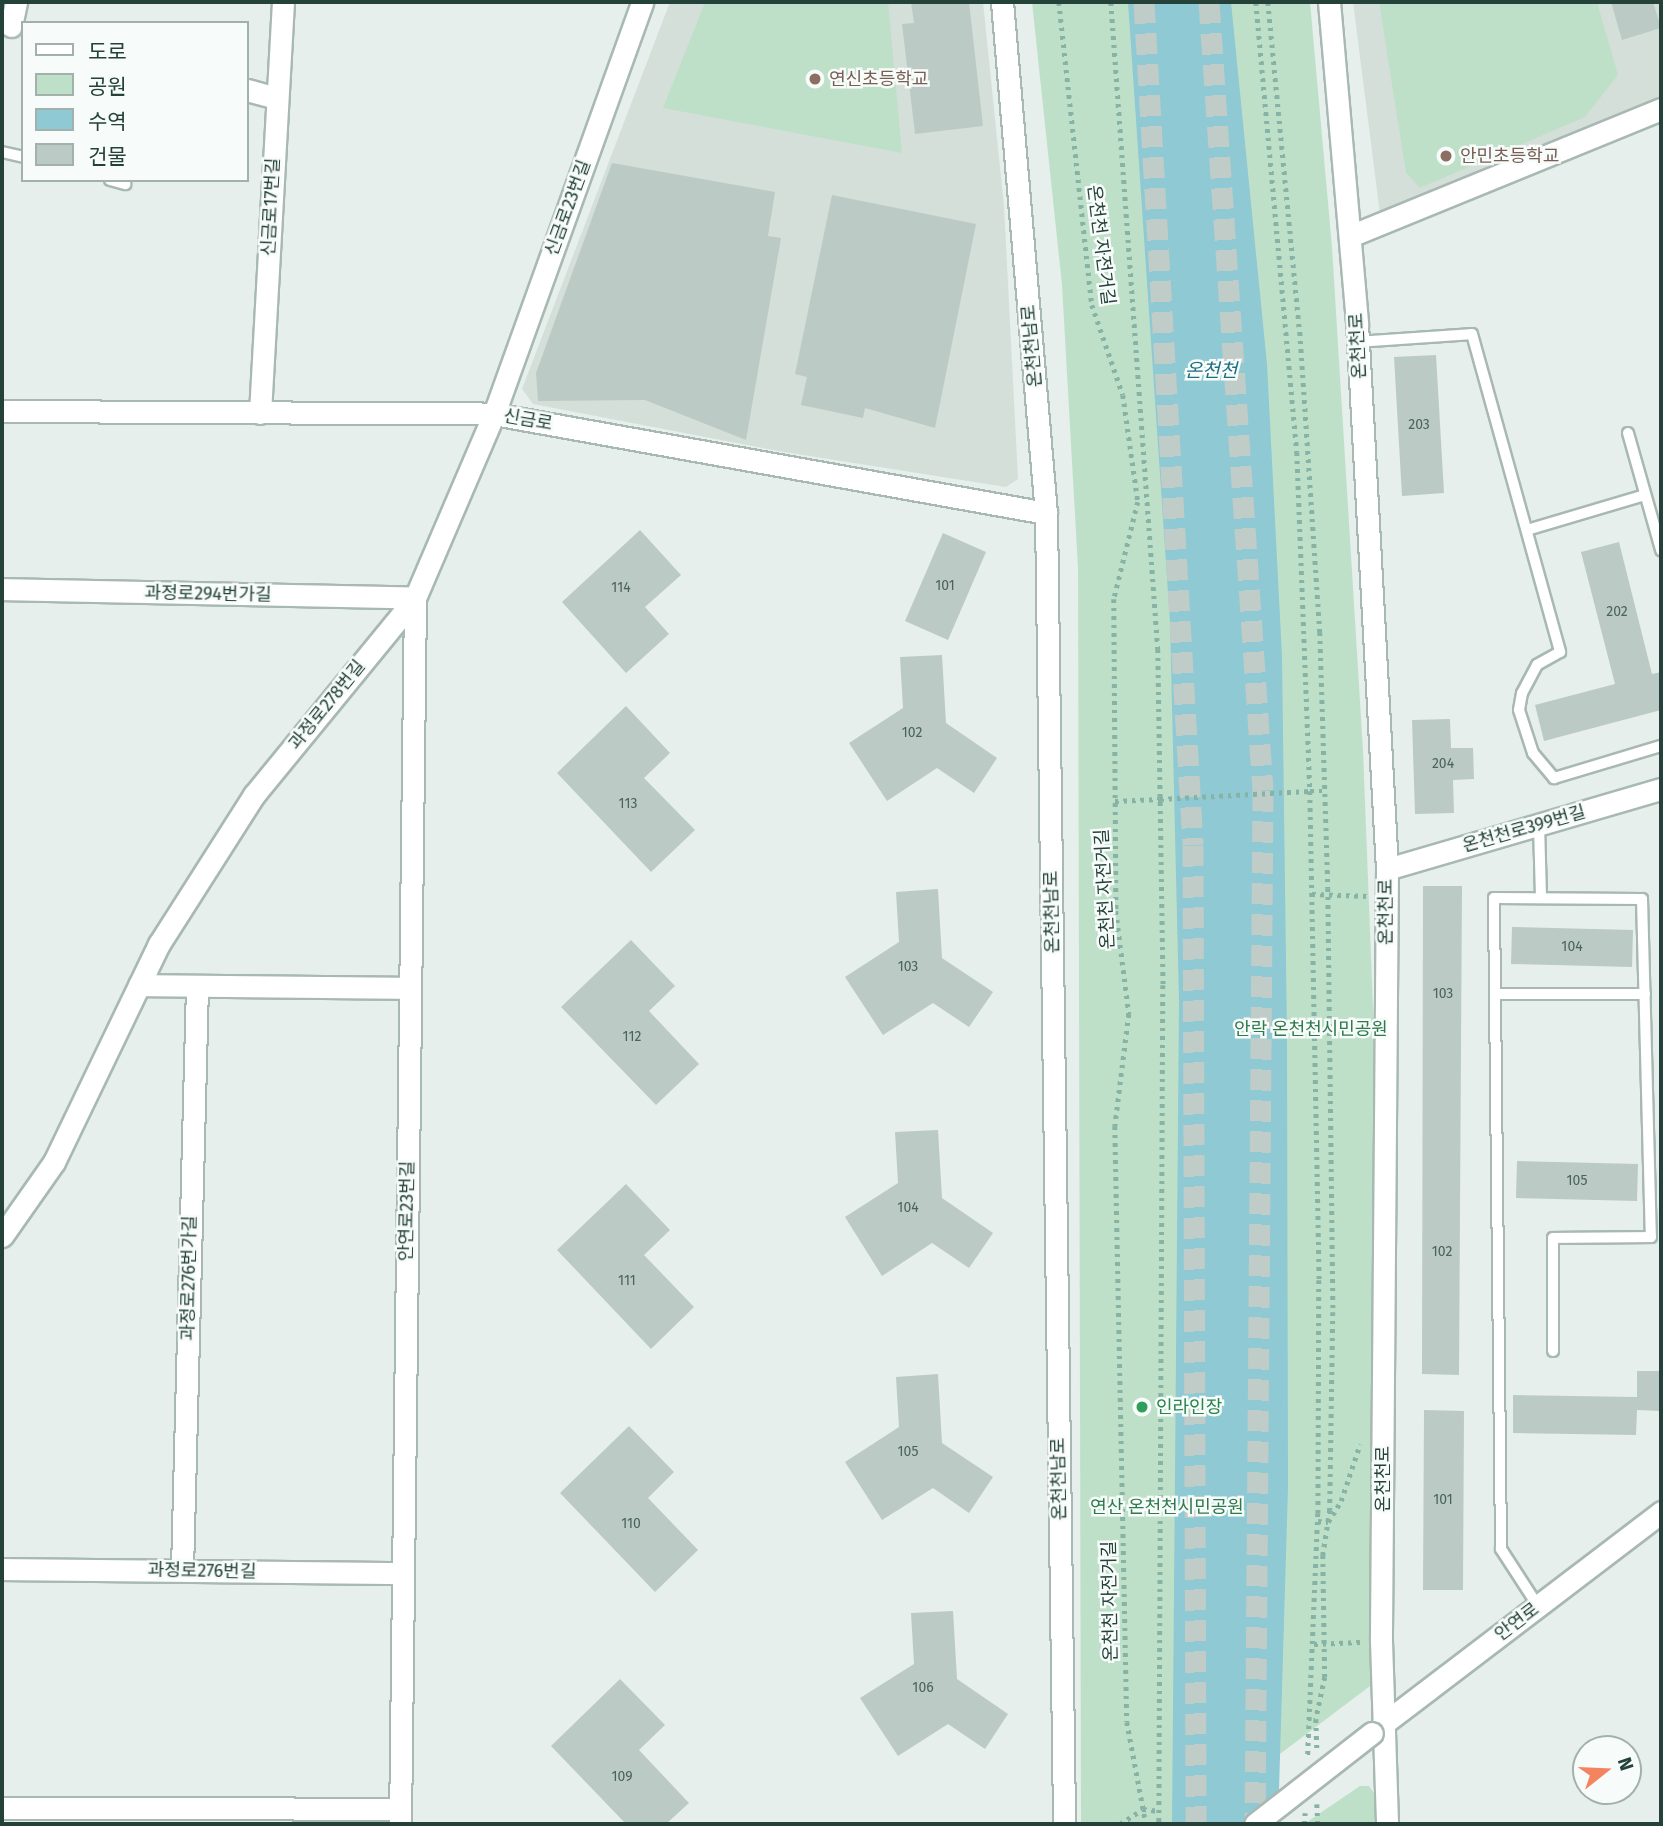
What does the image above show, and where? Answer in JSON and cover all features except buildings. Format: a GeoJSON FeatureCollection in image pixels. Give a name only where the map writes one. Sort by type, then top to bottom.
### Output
{"type":"FeatureCollection","features":[{"type":"Feature","properties":{"kind":"street"},"geometry":{"type":"LineString","coordinates":[[12,26],[16,2]]}},
{"type":"Feature","properties":{"kind":"street","name":"신금로17번길"},"geometry":{"type":"LineString","coordinates":[[260,413],[284,2]]}},
{"type":"Feature","properties":{"kind":"street","name":"신금로23번길"},"geometry":{"type":"LineString","coordinates":[[495,414],[642,2]]}},
{"type":"Feature","properties":{"kind":"street","name":"온천천남로"},"geometry":{"type":"LineString","coordinates":[[1002,2],[1046,513],[1064,1824]]}},
{"type":"Feature","properties":{"kind":"street","name":"온천천로"},"geometry":{"type":"LineString","coordinates":[[1329,2],[1358,342],[1387,869],[1378,1728],[1387,1824]]}},
{"type":"Feature","properties":{"kind":"street"},"geometry":{"type":"LineString","coordinates":[[248,90],[277,98]]}},
{"type":"Feature","properties":{"kind":"street"},"geometry":{"type":"LineString","coordinates":[[1350,236],[1661,110]]}},
{"type":"Feature","properties":{"kind":"street","name":"신금로"},"geometry":{"type":"LineString","coordinates":[[2,411],[495,414],[1046,513]]}},
{"type":"Feature","properties":{"kind":"street","name":"과정로278번길"},"geometry":{"type":"LineString","coordinates":[[2,1236],[54,1162],[159,944],[254,795],[415,598],[495,414]]}},
{"type":"Feature","properties":{"kind":"street","name":"과정로294번가길"},"geometry":{"type":"LineString","coordinates":[[2,589],[415,598]]}},
{"type":"Feature","properties":{"kind":"street","name":"안연로23번길"},"geometry":{"type":"LineString","coordinates":[[400,1816],[415,598]]}},
{"type":"Feature","properties":{"kind":"street","name":"온천천로399번길"},"geometry":{"type":"LineString","coordinates":[[1387,869],[1661,789]]}},
{"type":"Feature","properties":{"kind":"street"},"geometry":{"type":"LineString","coordinates":[[139,985],[410,988]]}},
{"type":"Feature","properties":{"kind":"street","name":"과정로276번가길"},"geometry":{"type":"LineString","coordinates":[[182,1570],[197,986]]}},
{"type":"Feature","properties":{"kind":"street","name":"안연로"},"geometry":{"type":"LineString","coordinates":[[1255,1824],[1661,1512]]}},
{"type":"Feature","properties":{"kind":"street","name":"과정로276번길"},"geometry":{"type":"LineString","coordinates":[[2,1569],[403,1573]]}},
{"type":"Feature","properties":{"kind":"street"},"geometry":{"type":"LineString","coordinates":[[2,1808],[400,1816]]}},
{"type":"Feature","properties":{"kind":"lane"},"geometry":{"type":"LineString","coordinates":[[2,152],[21,157]]}},
{"type":"Feature","properties":{"kind":"lane"},"geometry":{"type":"LineString","coordinates":[[118,182],[125,184]]}},
{"type":"Feature","properties":{"kind":"lane"},"geometry":{"type":"LineString","coordinates":[[1358,342],[1472,334],[1560,652],[1537,665],[1522,693],[1519,710],[1533,752],[1554,778],[1661,746]]}},
{"type":"Feature","properties":{"kind":"lane"},"geometry":{"type":"LineString","coordinates":[[1628,433],[1661,546]]}},
{"type":"Feature","properties":{"kind":"lane"},"geometry":{"type":"LineString","coordinates":[[1527,530],[1645,495]]}},
{"type":"Feature","properties":{"kind":"lane"},"geometry":{"type":"LineString","coordinates":[[1539,825],[1541,898]]}},
{"type":"Feature","properties":{"kind":"lane"},"geometry":{"type":"LineString","coordinates":[[1538,1606],[1501,1549],[1494,898],[1642,899],[1651,1237],[1553,1238],[1553,1351]]}},
{"type":"Feature","properties":{"kind":"lane"},"geometry":{"type":"LineString","coordinates":[[1494,994],[1645,994]]}},
{"type":"Feature","properties":{"kind":"path","name":"온천천 자전거길"},"geometry":{"type":"LineString","coordinates":[[1059,2],[1092,305],[1123,395],[1139,502],[1114,599],[1116,911],[1129,1014],[1115,1126],[1127,1722],[1146,1824]]}},
{"type":"Feature","properties":{"kind":"path"},"geometry":{"type":"LineString","coordinates":[[1111,2],[1158,649],[1159,1824]]}},
{"type":"Feature","properties":{"kind":"path"},"geometry":{"type":"LineString","coordinates":[[1256,2],[1297,452],[1310,791],[1318,1521],[1308,1759]]}},
{"type":"Feature","properties":{"kind":"path"},"geometry":{"type":"LineString","coordinates":[[1268,2],[1300,332],[1325,792],[1334,1312],[1328,1522],[1323,1555],[1325,1677]]}},
{"type":"Feature","properties":{"kind":"path"},"geometry":{"type":"LineString","coordinates":[[1115,802],[1325,792]]}},
{"type":"Feature","properties":{"kind":"path"},"geometry":{"type":"LineString","coordinates":[[1312,894],[1387,896]]}},
{"type":"Feature","properties":{"kind":"path"},"geometry":{"type":"LineString","coordinates":[[1328,1522],[1341,1501],[1353,1454],[1383,1416]]}},
{"type":"Feature","properties":{"kind":"path"},"geometry":{"type":"LineString","coordinates":[[1318,1521],[1328,1522]]}},
{"type":"Feature","properties":{"kind":"path"},"geometry":{"type":"LineString","coordinates":[[1314,1644],[1381,1641]]}},
{"type":"Feature","properties":{"kind":"path"},"geometry":{"type":"LineString","coordinates":[[1304,1824],[1306,1798]]}},
{"type":"Feature","properties":{"kind":"path"},"geometry":{"type":"LineString","coordinates":[[1120,1824],[1143,1809],[1159,1811]]}},
{"type":"Feature","properties":{"kind":"shaded area"},"geometry":{"type":"Polygon","coordinates":[[[670,2],[983,2],[1004,206],[1018,479],[1006,487],[778,451],[533,404],[522,389],[670,2]]]}},
{"type":"Feature","properties":{"kind":"shaded area","name":"안민초등학교"},"geometry":{"type":"Polygon","coordinates":[[[1353,2],[1661,2],[1661,98],[1380,214],[1353,2]]]}},
{"type":"Feature","properties":{"kind":"green space"},"geometry":{"type":"Polygon","coordinates":[[[705,2],[888,2],[902,153],[663,108],[705,2]]]}},
{"type":"Feature","properties":{"kind":"green space"},"geometry":{"type":"Polygon","coordinates":[[[1032,2],[1310,2],[1332,247],[1363,750],[1373,1008],[1374,1683],[1187,1824],[1081,1824],[1078,568],[1062,285],[1032,2]]]}},
{"type":"Feature","properties":{"kind":"green space","name":"안민초등학교"},"geometry":{"type":"Polygon","coordinates":[[[1379,2],[1597,2],[1618,75],[1585,117],[1420,188],[1406,173],[1379,2]]]}},
{"type":"Feature","properties":{"kind":"green space"},"geometry":{"type":"Polygon","coordinates":[[[1360,1786],[1369,1786],[1376,1796],[1377,1824],[1304,1824],[1360,1786]]]}},
{"type":"Feature","properties":{"kind":"water","name":"온천천"},"geometry":{"type":"Polygon","coordinates":[[[1128,2],[1231,2],[1267,364],[1282,656],[1287,1036],[1288,1487],[1278,1824],[1172,1824],[1179,1002],[1170,622],[1128,2]]]}},
{"type":"Feature","properties":{"kind":"tunnel"},"geometry":{"type":"LineString","coordinates":[[1144,2],[1193,845],[1196,1824]]}},
{"type":"Feature","properties":{"kind":"tunnel"},"geometry":{"type":"LineString","coordinates":[[1209,2],[1263,790],[1255,1824]]}},
{"type":"Feature","properties":{"kind":"place","name":"연신초등학교"},"geometry":{"type":"Point","coordinates":[815,79]}},
{"type":"Feature","properties":{"kind":"place","name":"안민초등학교"},"geometry":{"type":"Point","coordinates":[1446,156]}},
{"type":"Feature","properties":{"kind":"place","name":"인라인장"},"geometry":{"type":"Point","coordinates":[1142,1407]}},
{"type":"Feature","properties":{"kind":"park label","name":"안락 온천천시민공원"},"geometry":{"type":"Point","coordinates":[1311,1029]}},
{"type":"Feature","properties":{"kind":"park label","name":"연산 온천천시민공원"},"geometry":{"type":"Point","coordinates":[1167,1507]}}]}
